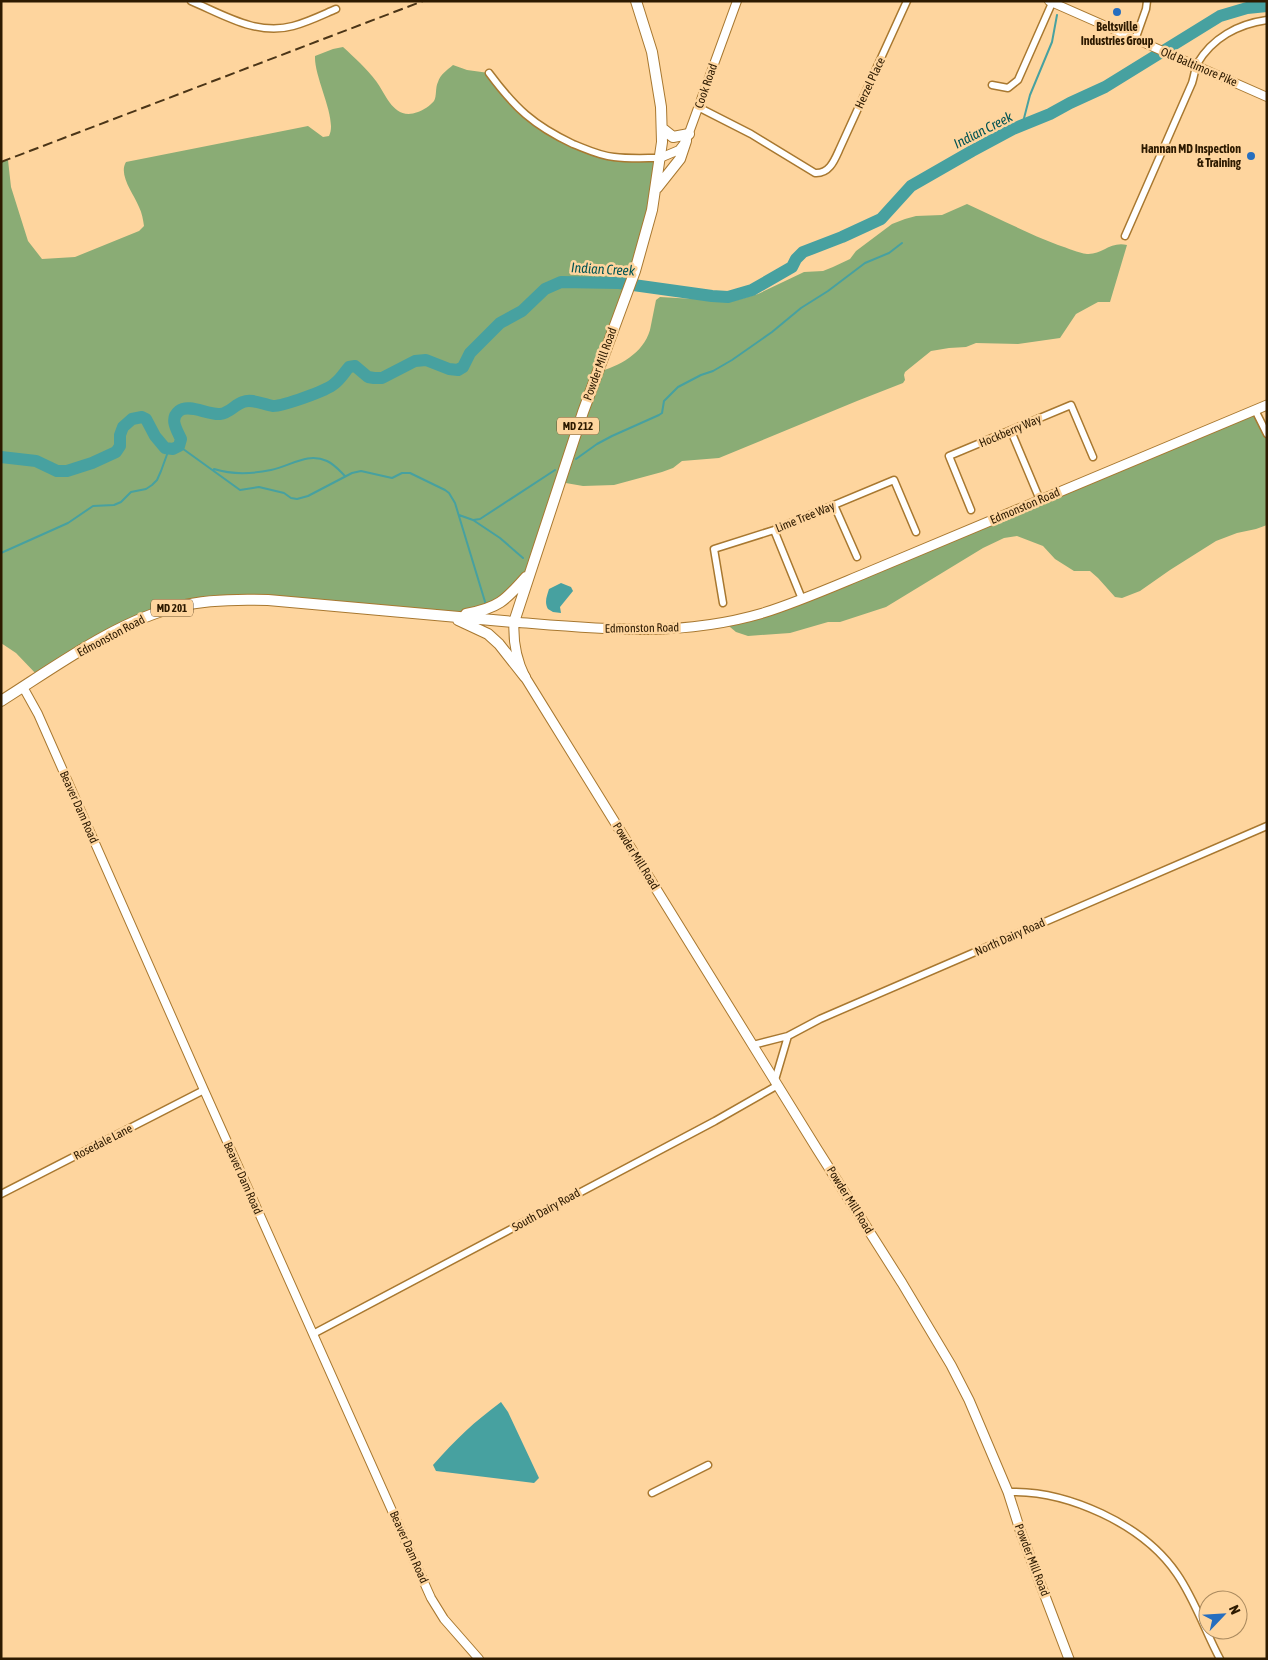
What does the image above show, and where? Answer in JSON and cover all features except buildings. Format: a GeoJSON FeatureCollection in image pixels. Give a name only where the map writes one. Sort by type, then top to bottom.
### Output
{"type":"FeatureCollection","features":[{"type":"Feature","properties":{"kind":"main road","name":"Powder Mill Road"},"geometry":{"type":"LineString","coordinates":[[636,1],[652,52],[659,87],[663,129],[656,188],[646,236],[635,271],[582,412],[514,622],[515,647],[518,659],[525,677],[932,1332],[969,1400],[1008,1492],[1021,1533],[1069,1659]]}},
{"type":"Feature","properties":{"kind":"main road"},"geometry":{"type":"LineString","coordinates":[[656,188],[680,159],[688,137],[673,137],[663,129]]}},
{"type":"Feature","properties":{"kind":"main road","name":"Edmonston Road"},"geometry":{"type":"LineString","coordinates":[[1,701],[116,631],[156,613],[196,603],[268,600],[622,630],[674,629],[736,619],[761,613],[802,599],[1267,405]]}},
{"type":"Feature","properties":{"kind":"main road"},"geometry":{"type":"LineString","coordinates":[[453,617],[487,610],[495,606],[504,600],[529,575]]}},
{"type":"Feature","properties":{"kind":"main road"},"geometry":{"type":"LineString","coordinates":[[453,617],[488,634],[500,644],[525,677]]}},
{"type":"Feature","properties":{"kind":"street"},"geometry":{"type":"LineString","coordinates":[[191,1],[248,25],[263,29],[293,26],[336,9]]}},
{"type":"Feature","properties":{"kind":"street","name":"Cook Road"},"geometry":{"type":"LineString","coordinates":[[688,137],[737,1]]}},
{"type":"Feature","properties":{"kind":"street","name":"Herzel Place"},"geometry":{"type":"LineString","coordinates":[[698,107],[750,134],[815,173],[818,174],[825,171],[832,164],[907,1]]}},
{"type":"Feature","properties":{"kind":"street"},"geometry":{"type":"LineString","coordinates":[[1135,40],[1147,1]]}},
{"type":"Feature","properties":{"kind":"street"},"geometry":{"type":"LineString","coordinates":[[992,85],[1008,88],[1018,80],[1050,2]]}},
{"type":"Feature","properties":{"kind":"street","name":"Old Baltimore Pike"},"geometry":{"type":"LineString","coordinates":[[1050,2],[1267,97]]}},
{"type":"Feature","properties":{"kind":"street"},"geometry":{"type":"LineString","coordinates":[[1125,236],[1192,83],[1196,66],[1217,40],[1236,28],[1267,20]]}},
{"type":"Feature","properties":{"kind":"street"},"geometry":{"type":"LineString","coordinates":[[489,73],[520,111],[554,135],[584,148],[612,157],[660,158],[679,150],[688,137]]}},
{"type":"Feature","properties":{"kind":"street","name":"Hockberry Way"},"geometry":{"type":"LineString","coordinates":[[971,510],[949,456],[1071,405],[1093,457]]}},
{"type":"Feature","properties":{"kind":"street"},"geometry":{"type":"LineString","coordinates":[[1256,410],[1267,434]]}},
{"type":"Feature","properties":{"kind":"street"},"geometry":{"type":"LineString","coordinates":[[1010,431],[1040,500]]}},
{"type":"Feature","properties":{"kind":"street","name":"Lime Tree Way"},"geometry":{"type":"LineString","coordinates":[[723,603],[714,549],[774,530],[894,480],[916,532]]}},
{"type":"Feature","properties":{"kind":"street"},"geometry":{"type":"LineString","coordinates":[[834,504],[857,557]]}},
{"type":"Feature","properties":{"kind":"street"},"geometry":{"type":"LineString","coordinates":[[774,530],[802,599]]}},
{"type":"Feature","properties":{"kind":"street","name":"Beaver Dam Road"},"geometry":{"type":"LineString","coordinates":[[23,687],[38,714],[432,1598],[444,1619],[479,1659]]}},
{"type":"Feature","properties":{"kind":"street","name":"North Dairy Road"},"geometry":{"type":"LineString","coordinates":[[753,1045],[788,1036],[820,1019],[1267,826]]}},
{"type":"Feature","properties":{"kind":"street"},"geometry":{"type":"LineString","coordinates":[[777,1083],[788,1036]]}},
{"type":"Feature","properties":{"kind":"street","name":"South Dairy Road"},"geometry":{"type":"LineString","coordinates":[[313,1334],[715,1121],[777,1083]]}},
{"type":"Feature","properties":{"kind":"street","name":"Rosedale Lane"},"geometry":{"type":"LineString","coordinates":[[1,1194],[204,1090]]}},
{"type":"Feature","properties":{"kind":"street"},"geometry":{"type":"LineString","coordinates":[[652,1492],[708,1465]]}},
{"type":"Feature","properties":{"kind":"street"},"geometry":{"type":"LineString","coordinates":[[1008,1492],[1028,1492],[1070,1502],[1110,1516],[1132,1530],[1162,1556],[1178,1576],[1220,1659]]}},
{"type":"Feature","properties":{"kind":"green space"},"geometry":{"type":"Polygon","coordinates":[[[343,47],[372,76],[392,105],[403,113],[418,112],[432,103],[435,99],[439,79],[453,65],[467,70],[489,73],[540,126],[604,155],[660,158],[656,189],[598,372],[629,358],[642,346],[650,330],[656,300],[660,297],[728,301],[758,294],[804,272],[823,271],[850,259],[856,251],[892,224],[916,216],[942,215],[967,204],[1035,236],[1080,253],[1092,254],[1111,246],[1127,245],[1110,302],[1098,302],[1076,314],[1060,338],[1018,344],[976,343],[966,347],[931,351],[905,372],[903,383],[719,458],[682,461],[673,468],[662,472],[614,485],[583,486],[560,482],[529,575],[504,600],[453,617],[236,600],[156,613],[39,677],[16,653],[1,643],[1,162],[8,160],[11,187],[28,241],[42,259],[75,257],[139,231],[144,226],[140,209],[125,179],[124,167],[126,162],[308,126],[323,137],[329,136],[331,129],[330,119],[315,56],[343,47]]]}},
{"type":"Feature","properties":{"kind":"green space"},"geometry":{"type":"Polygon","coordinates":[[[1255,410],[1267,434],[1267,525],[1216,541],[1140,591],[1122,598],[1115,597],[1090,571],[1074,571],[1055,559],[1043,546],[1017,536],[1004,538],[983,548],[886,607],[840,622],[828,622],[790,633],[748,636],[736,632],[724,622],[761,613],[1255,410]]]}},
{"type":"Feature","properties":{"kind":"water"},"geometry":{"type":"Polygon","coordinates":[[[561,583],[571,587],[573,591],[560,607],[561,613],[553,612],[548,609],[546,601],[549,589],[561,583]]]}},
{"type":"Feature","properties":{"kind":"water"},"geometry":{"type":"Polygon","coordinates":[[[501,1402],[508,1412],[539,1478],[534,1483],[436,1471],[433,1465],[474,1424],[501,1402]]]}},
{"type":"Feature","properties":{"kind":"waterway","name":"Indian Creek"},"geometry":{"type":"LineString","coordinates":[[1,457],[36,461],[57,471],[67,471],[92,463],[116,452],[120,446],[120,435],[123,427],[132,419],[142,417],[146,419],[155,436],[165,448],[173,449],[179,446],[181,439],[174,421],[176,414],[183,409],[188,408],[220,414],[247,401],[273,406],[286,404],[329,387],[349,367],[355,366],[368,377],[374,378],[382,378],[415,361],[426,360],[449,369],[458,370],[463,367],[470,353],[500,323],[522,311],[545,289],[561,282],[619,283],[728,297],[752,290],[792,267],[796,259],[803,252],[881,219],[911,186],[972,151],[1013,129],[1050,114],[1105,87],[1220,16],[1247,8],[1267,6]]}},
{"type":"Feature","properties":{"kind":"waterway"},"geometry":{"type":"LineString","coordinates":[[1022,126],[1030,95],[1052,42],[1057,15]]}},
{"type":"Feature","properties":{"kind":"waterway"},"geometry":{"type":"LineString","coordinates":[[576,459],[612,436],[659,415],[662,413],[664,401],[678,387],[732,360],[865,263],[889,253],[902,243]]}},
{"type":"Feature","properties":{"kind":"waterway"},"geometry":{"type":"LineString","coordinates":[[179,446],[240,490],[259,487],[284,493],[291,498],[297,499],[308,496],[352,473],[361,471],[392,478],[402,473],[410,473],[445,490],[455,503],[486,605]]}},
{"type":"Feature","properties":{"kind":"waterway"},"geometry":{"type":"LineString","coordinates":[[1,553],[68,523],[93,506],[114,505],[121,502],[131,492],[146,489],[157,480],[169,449]]}},
{"type":"Feature","properties":{"kind":"waterway"},"geometry":{"type":"LineString","coordinates":[[214,469],[235,473],[257,472],[313,458],[330,462],[345,476]]}},
{"type":"Feature","properties":{"kind":"waterway"},"geometry":{"type":"LineString","coordinates":[[459,515],[473,520],[480,519],[555,470]]}},
{"type":"Feature","properties":{"kind":"waterway"},"geometry":{"type":"LineString","coordinates":[[473,520],[500,538],[523,558]]}},
{"type":"Feature","properties":{"kind":"railway"},"geometry":{"type":"LineString","coordinates":[[1,162],[423,1]]}},
{"type":"Feature","properties":{"kind":"place","name":"Beltsville Industries Group"},"geometry":{"type":"Point","coordinates":[1117,12]}},
{"type":"Feature","properties":{"kind":"place","name":"Hannan MD Inspection & Training"},"geometry":{"type":"Point","coordinates":[1251,156]}}]}
